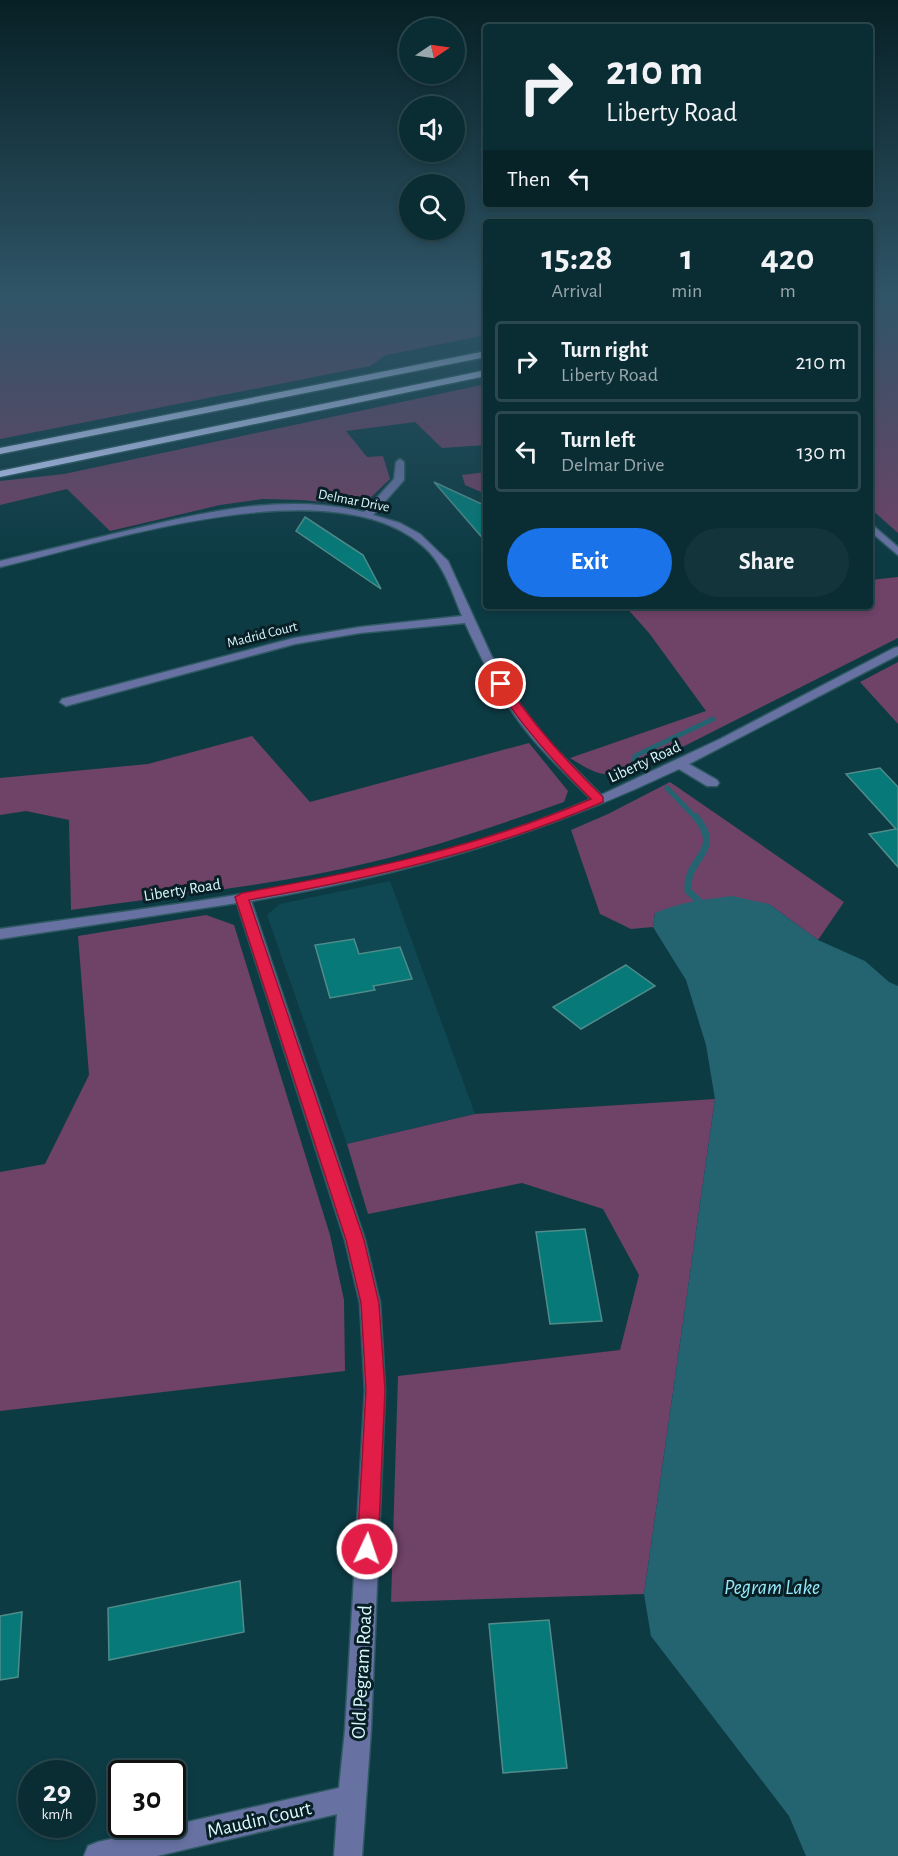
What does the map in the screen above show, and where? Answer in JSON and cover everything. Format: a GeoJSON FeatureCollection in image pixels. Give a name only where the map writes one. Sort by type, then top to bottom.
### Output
{"type":"FeatureCollection","features":[{"type":"Feature","properties":{"kind":"highway"},"geometry":{"type":"LineString","coordinates":[[0,452],[339,384]]}},
{"type":"Feature","properties":{"kind":"highway"},"geometry":{"type":"LineString","coordinates":[[0,474],[435,384]]}},
{"type":"Feature","properties":{"kind":"street"},"geometry":{"type":"LineString","coordinates":[[366,516],[399,480],[400,462]]}},
{"type":"Feature","properties":{"kind":"street","name":"Delmar Drive"},"geometry":{"type":"LineString","coordinates":[[0,564],[206,514],[249,507],[321,507],[398,525],[432,546],[444,563],[501,684],[517,709],[553,754],[599,800]]}},
{"type":"Feature","properties":{"kind":"street"},"geometry":{"type":"LineString","coordinates":[[873,529],[898,552]]}},
{"type":"Feature","properties":{"kind":"street","name":"Madrid Court"},"geometry":{"type":"LineString","coordinates":[[66,702],[294,641],[360,630],[470,619]]}},
{"type":"Feature","properties":{"kind":"street","name":"Liberty Road"},"geometry":{"type":"LineString","coordinates":[[0,934],[242,897],[357,876],[437,856],[546,822],[678,764],[898,650]]}},
{"type":"Feature","properties":{"kind":"street"},"geometry":{"type":"LineString","coordinates":[[678,764],[712,783]]}},
{"type":"Feature","properties":{"kind":"street","name":"Old Pegram Road"},"geometry":{"type":"LineString","coordinates":[[242,897],[355,1240],[370,1303],[375,1390],[358,1730],[348,1856]]}},
{"type":"Feature","properties":{"kind":"street","name":"Maudin Court"},"geometry":{"type":"LineString","coordinates":[[98,1856],[351,1798]]}},
{"type":"Feature","properties":{"kind":"shaded area"},"geometry":{"type":"Polygon","coordinates":[[[0,384],[281,384],[0,439],[0,384]]]}},
{"type":"Feature","properties":{"kind":"shaded area"},"geometry":{"type":"Polygon","coordinates":[[[873,384],[898,384],[898,533],[873,511],[873,384]]]}},
{"type":"Feature","properties":{"kind":"shaded area"},"geometry":{"type":"Polygon","coordinates":[[[483,385],[483,445],[442,448],[415,422],[346,431],[367,457],[383,456],[390,479],[364,504],[263,499],[220,505],[110,531],[67,489],[0,505],[0,481],[64,474],[483,385]]]}},
{"type":"Feature","properties":{"kind":"shaded area"},"geometry":{"type":"Polygon","coordinates":[[[483,472],[483,493],[465,485],[462,475],[483,472]]]}},
{"type":"Feature","properties":{"kind":"shaded area"},"geometry":{"type":"Polygon","coordinates":[[[898,577],[898,638],[631,773],[613,775],[599,773],[570,758],[706,711],[649,633],[628,609],[873,609],[873,580],[898,577]]]}},
{"type":"Feature","properties":{"kind":"shaded area"},"geometry":{"type":"Polygon","coordinates":[[[898,662],[898,724],[860,682],[898,662]]]}},
{"type":"Feature","properties":{"kind":"shaded area"},"geometry":{"type":"Polygon","coordinates":[[[252,736],[310,802],[529,743],[568,791],[564,802],[445,842],[372,862],[298,878],[71,910],[69,820],[26,811],[0,815],[0,778],[148,764],[252,736]]]}},
{"type":"Feature","properties":{"kind":"shaded area"},"geometry":{"type":"Polygon","coordinates":[[[670,782],[844,902],[818,940],[769,904],[655,913],[653,927],[631,929],[600,914],[571,830],[670,782]]]}},
{"type":"Feature","properties":{"kind":"shaded area"},"geometry":{"type":"Polygon","coordinates":[[[390,881],[475,1114],[347,1144],[267,915],[280,904],[390,881]]]}},
{"type":"Feature","properties":{"kind":"shaded area"},"geometry":{"type":"Polygon","coordinates":[[[206,915],[234,925],[330,1235],[344,1300],[345,1371],[0,1411],[0,1172],[45,1164],[89,1075],[78,936],[206,915]]]}},
{"type":"Feature","properties":{"kind":"shaded area"},"geometry":{"type":"Polygon","coordinates":[[[715,1099],[644,1594],[391,1602],[398,1376],[620,1350],[639,1275],[603,1209],[522,1183],[368,1214],[347,1144],[475,1114],[715,1099]]]}},
{"type":"Feature","properties":{"kind":"water","name":"Pegram Lake"},"geometry":{"type":"Polygon","coordinates":[[[732,896],[769,904],[818,940],[865,961],[889,982],[898,986],[898,1856],[806,1856],[789,1816],[651,1636],[644,1594],[715,1099],[706,1045],[686,980],[653,927],[655,913],[665,909],[732,896]]]}},
{"type":"Feature","properties":{"kind":"building"},"geometry":{"type":"Polygon","coordinates":[[[434,482],[483,505],[483,539],[434,482]]]}},
{"type":"Feature","properties":{"kind":"building"},"geometry":{"type":"Polygon","coordinates":[[[305,517],[363,555],[381,589],[296,531],[305,517]]]}},
{"type":"Feature","properties":{"kind":"building"},"geometry":{"type":"Polygon","coordinates":[[[880,768],[898,787],[898,867],[869,834],[896,829],[846,774],[880,768]]]}},
{"type":"Feature","properties":{"kind":"building"},"geometry":{"type":"Polygon","coordinates":[[[354,939],[359,954],[400,947],[412,979],[373,986],[375,990],[330,998],[315,945],[354,939]]]}},
{"type":"Feature","properties":{"kind":"building"},"geometry":{"type":"Polygon","coordinates":[[[626,965],[655,986],[581,1029],[553,1007],[626,965]]]}},
{"type":"Feature","properties":{"kind":"building"},"geometry":{"type":"Polygon","coordinates":[[[585,1229],[602,1321],[550,1324],[536,1232],[585,1229]]]}},
{"type":"Feature","properties":{"kind":"building"},"geometry":{"type":"Polygon","coordinates":[[[240,1581],[244,1632],[109,1660],[108,1608],[240,1581]]]}},
{"type":"Feature","properties":{"kind":"building"},"geometry":{"type":"Polygon","coordinates":[[[22,1612],[18,1677],[0,1680],[0,1616],[22,1612]]]}},
{"type":"Feature","properties":{"kind":"building"},"geometry":{"type":"Polygon","coordinates":[[[549,1620],[567,1768],[503,1773],[489,1624],[549,1620]]]}},
{"type":"Feature","properties":{"kind":"waterway"},"geometry":{"type":"LineString","coordinates":[[640,769],[634,763],[635,756],[713,719]]}},
{"type":"Feature","properties":{"kind":"waterway"},"geometry":{"type":"LineString","coordinates":[[667,788],[697,819]]}},
{"type":"Feature","properties":{"kind":"waterway"},"geometry":{"type":"LineString","coordinates":[[696,817],[707,839],[702,854],[692,870],[688,891],[698,900],[701,908]]}},
{"type":"Feature","properties":{"kind":"route"},"geometry":{"type":"LineString","coordinates":[[367,1549],[375,1390],[370,1303],[355,1240],[242,897],[357,876],[475,846],[546,822],[599,800],[553,754],[517,709],[501,684]]}}]}
